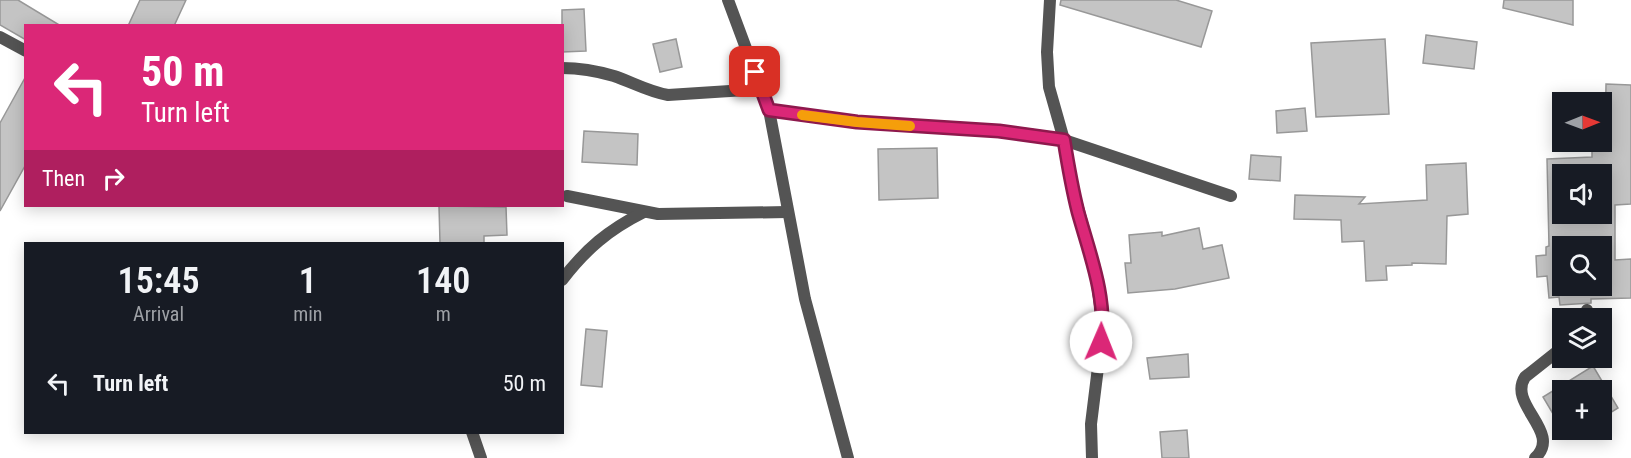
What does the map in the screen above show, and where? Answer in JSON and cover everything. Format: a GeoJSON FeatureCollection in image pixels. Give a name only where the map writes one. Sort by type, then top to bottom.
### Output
{"type":"FeatureCollection","features":[{"type":"Feature","properties":{"kind":"street"},"geometry":{"type":"LineString","coordinates":[[728,0],[769,110],[805,299],[848,458]]}},
{"type":"Feature","properties":{"kind":"street"},"geometry":{"type":"LineString","coordinates":[[1050,0],[1047,70],[1049,87],[1064,140],[1070,178],[1095,270],[1103,327],[1091,424],[1092,458]]}},
{"type":"Feature","properties":{"kind":"street"},"geometry":{"type":"LineString","coordinates":[[0,37],[24,50]]}},
{"type":"Feature","properties":{"kind":"street"},"geometry":{"type":"LineString","coordinates":[[564,68],[577,68],[613,76],[657,94],[761,89]]}},
{"type":"Feature","properties":{"kind":"street"},"geometry":{"type":"LineString","coordinates":[[769,110],[857,122],[999,131],[1064,140],[1231,196]]}},
{"type":"Feature","properties":{"kind":"street"},"geometry":{"type":"LineString","coordinates":[[567,196],[644,212],[674,214],[787,212]]}},
{"type":"Feature","properties":{"kind":"street"},"geometry":{"type":"LineString","coordinates":[[564,277],[581,256],[608,233],[644,212]]}},
{"type":"Feature","properties":{"kind":"street"},"geometry":{"type":"LineString","coordinates":[[1535,458],[1541,452],[1544,440],[1522,394],[1522,382],[1552,356]]}},
{"type":"Feature","properties":{"kind":"street"},"geometry":{"type":"LineString","coordinates":[[473,434],[482,458]]}},
{"type":"Feature","properties":{"kind":"building"},"geometry":{"type":"Polygon","coordinates":[[[0,0],[18,0],[58,24],[24,24],[24,39],[0,25],[0,0]]]}},
{"type":"Feature","properties":{"kind":"building"},"geometry":{"type":"Polygon","coordinates":[[[140,0],[186,0],[175,24],[129,24],[140,0]]]}},
{"type":"Feature","properties":{"kind":"building"},"geometry":{"type":"Polygon","coordinates":[[[1061,0],[1176,0],[1212,11],[1201,47],[1060,5],[1061,0]]]}},
{"type":"Feature","properties":{"kind":"building"},"geometry":{"type":"Polygon","coordinates":[[[1504,0],[1573,0],[1573,25],[1503,8],[1504,0]]]}},
{"type":"Feature","properties":{"kind":"building"},"geometry":{"type":"Polygon","coordinates":[[[584,9],[586,51],[564,52],[562,10],[584,9]]]}},
{"type":"Feature","properties":{"kind":"building"},"geometry":{"type":"Polygon","coordinates":[[[1426,35],[1477,42],[1474,69],[1423,63],[1426,35]]]}},
{"type":"Feature","properties":{"kind":"building"},"geometry":{"type":"Polygon","coordinates":[[[676,39],[682,67],[660,72],[653,44],[676,39]]]}},
{"type":"Feature","properties":{"kind":"building"},"geometry":{"type":"Polygon","coordinates":[[[1385,39],[1389,114],[1316,117],[1311,43],[1385,39]]]}},
{"type":"Feature","properties":{"kind":"building"},"geometry":{"type":"Polygon","coordinates":[[[24,80],[24,168],[0,211],[0,123],[24,80]]]}},
{"type":"Feature","properties":{"kind":"building"},"geometry":{"type":"Polygon","coordinates":[[[1606,84],[1631,85],[1631,204],[1615,205],[1615,260],[1631,259],[1631,298],[1591,299],[1591,303],[1560,305],[1559,297],[1549,298],[1547,276],[1537,277],[1536,256],[1546,255],[1546,247],[1549,246],[1547,159],[1592,157],[1592,152],[1612,152],[1612,92],[1606,92],[1606,84]]]}},
{"type":"Feature","properties":{"kind":"building"},"geometry":{"type":"Polygon","coordinates":[[[1305,108],[1307,131],[1277,133],[1276,111],[1305,108]]]}},
{"type":"Feature","properties":{"kind":"building"},"geometry":{"type":"Polygon","coordinates":[[[584,131],[638,134],[637,165],[582,162],[584,131]]]}},
{"type":"Feature","properties":{"kind":"building"},"geometry":{"type":"Polygon","coordinates":[[[937,148],[938,198],[879,200],[878,149],[937,148]]]}},
{"type":"Feature","properties":{"kind":"building"},"geometry":{"type":"Polygon","coordinates":[[[1251,155],[1281,157],[1280,181],[1249,179],[1251,155]]]}},
{"type":"Feature","properties":{"kind":"building"},"geometry":{"type":"Polygon","coordinates":[[[1466,163],[1468,214],[1447,216],[1446,264],[1412,263],[1412,265],[1386,266],[1387,280],[1366,281],[1364,241],[1342,242],[1341,220],[1294,219],[1295,195],[1365,197],[1359,204],[1427,200],[1426,165],[1466,163]]]}},
{"type":"Feature","properties":{"kind":"building"},"geometry":{"type":"Polygon","coordinates":[[[439,207],[506,207],[507,235],[484,236],[484,242],[440,242],[439,207]]]}},
{"type":"Feature","properties":{"kind":"building"},"geometry":{"type":"Polygon","coordinates":[[[1199,228],[1203,249],[1222,245],[1229,278],[1175,289],[1128,293],[1125,263],[1131,263],[1129,235],[1162,232],[1162,236],[1199,228]]]}},
{"type":"Feature","properties":{"kind":"building"},"geometry":{"type":"Polygon","coordinates":[[[586,329],[607,331],[602,387],[581,385],[586,329]]]}},
{"type":"Feature","properties":{"kind":"building"},"geometry":{"type":"Polygon","coordinates":[[[1188,354],[1189,377],[1150,379],[1147,358],[1188,354]]]}},
{"type":"Feature","properties":{"kind":"building"},"geometry":{"type":"Polygon","coordinates":[[[1590,368],[1594,368],[1601,380],[1570,380],[1590,368]]]}},
{"type":"Feature","properties":{"kind":"building"},"geometry":{"type":"Polygon","coordinates":[[[1552,391],[1552,412],[1543,397],[1552,391]]]}},
{"type":"Feature","properties":{"kind":"building"},"geometry":{"type":"Polygon","coordinates":[[[1612,398],[1618,408],[1612,412],[1612,398]]]}},
{"type":"Feature","properties":{"kind":"building"},"geometry":{"type":"Polygon","coordinates":[[[1187,430],[1189,458],[1162,458],[1160,432],[1187,430]]]}},
{"type":"Feature","properties":{"kind":"slow traffic"},"geometry":{"type":"LineString","coordinates":[[802,115],[910,126]]}},
{"type":"Feature","properties":{"kind":"route"},"geometry":{"type":"LineString","coordinates":[[755,72],[769,110],[857,122],[999,131],[1064,140],[1070,178],[1095,270],[1103,327],[1101,342]]}}]}
